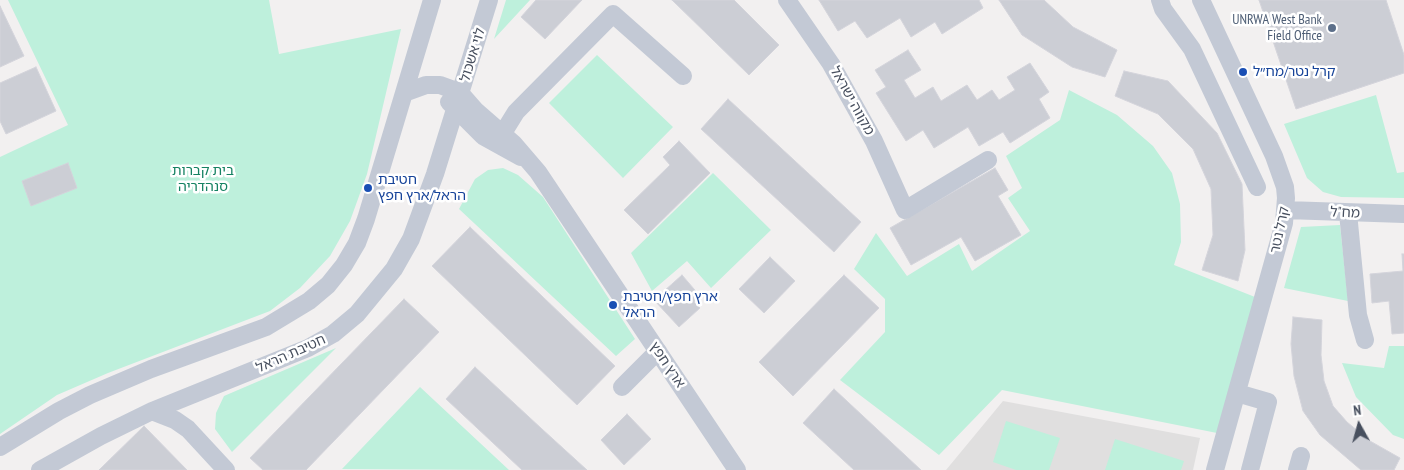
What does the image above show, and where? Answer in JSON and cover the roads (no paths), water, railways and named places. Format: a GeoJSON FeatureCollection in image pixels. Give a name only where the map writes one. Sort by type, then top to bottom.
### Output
{"type":"FeatureCollection","features":[{"type":"Feature","properties":{"kind":"street"},"geometry":{"type":"LineString","coordinates":[[0,447],[59,411],[90,395],[151,369],[266,327],[310,301],[344,266],[357,243],[432,0]]}},
{"type":"Feature","properties":{"kind":"street","name":"לוי אשכול"},"geometry":{"type":"LineString","coordinates":[[458,102],[490,0]]}},
{"type":"Feature","properties":{"kind":"street","name":"מקווה ישראל"},"geometry":{"type":"LineString","coordinates":[[787,0],[831,64],[874,141],[905,210],[988,160]]}},
{"type":"Feature","properties":{"kind":"street"},"geometry":{"type":"LineString","coordinates":[[1160,0],[1163,9],[1192,49],[1257,187]]}},
{"type":"Feature","properties":{"kind":"street","name":"קרל נטר"},"geometry":{"type":"LineString","coordinates":[[1201,0],[1274,156],[1285,187],[1286,210],[1215,470]]}},
{"type":"Feature","properties":{"kind":"street"},"geometry":{"type":"LineString","coordinates":[[503,133],[516,112],[613,14],[684,76]]}},
{"type":"Feature","properties":{"kind":"street"},"geometry":{"type":"LineString","coordinates":[[414,60],[433,85]]}},
{"type":"Feature","properties":{"kind":"street","name":"ארץ חפץ"},"geometry":{"type":"LineString","coordinates":[[404,93],[419,86],[446,86],[489,140],[528,161]]}},
{"type":"Feature","properties":{"kind":"street","name":"ארץ חפץ"},"geometry":{"type":"LineString","coordinates":[[458,102],[475,110],[503,133],[528,161],[737,470]]}},
{"type":"Feature","properties":{"kind":"street","name":"חטיבת הראל"},"geometry":{"type":"LineString","coordinates":[[40,470],[100,436],[152,411],[308,348],[333,334],[357,314],[394,269],[411,240],[436,174],[458,102]]}},
{"type":"Feature","properties":{"kind":"street","name":"מח\"ל"},"geometry":{"type":"LineString","coordinates":[[1286,210],[1404,214]]}},
{"type":"Feature","properties":{"kind":"street"},"geometry":{"type":"LineString","coordinates":[[1348,213],[1358,315],[1366,340]]}},
{"type":"Feature","properties":{"kind":"street"},"geometry":{"type":"LineString","coordinates":[[622,387],[658,351]]}},
{"type":"Feature","properties":{"kind":"street"},"geometry":{"type":"LineString","coordinates":[[1237,393],[1268,402],[1250,470]]}},
{"type":"Feature","properties":{"kind":"street"},"geometry":{"type":"LineString","coordinates":[[188,429],[187,415],[192,394]]}},
{"type":"Feature","properties":{"kind":"street"},"geometry":{"type":"LineString","coordinates":[[152,411],[175,420],[188,429],[219,468]]}},
{"type":"Feature","properties":{"kind":"place","name":"UNRWA West Bank Field Office"},"geometry":{"type":"Point","coordinates":[1332,28]}},
{"type":"Feature","properties":{"kind":"place","name":"קרל נטר/מח״ל"},"geometry":{"type":"Point","coordinates":[1243,72]}},
{"type":"Feature","properties":{"kind":"place","name":"חטיבת הראל/ארץ חפץ"},"geometry":{"type":"Point","coordinates":[368,188]}},
{"type":"Feature","properties":{"kind":"place","name":"ארץ חפץ/חטיבת הראל"},"geometry":{"type":"Point","coordinates":[613,305]}},
{"type":"Feature","properties":{"kind":"park label","name":"בית קברות סנהדריה"},"geometry":{"type":"Point","coordinates":[203,180]}}]}
